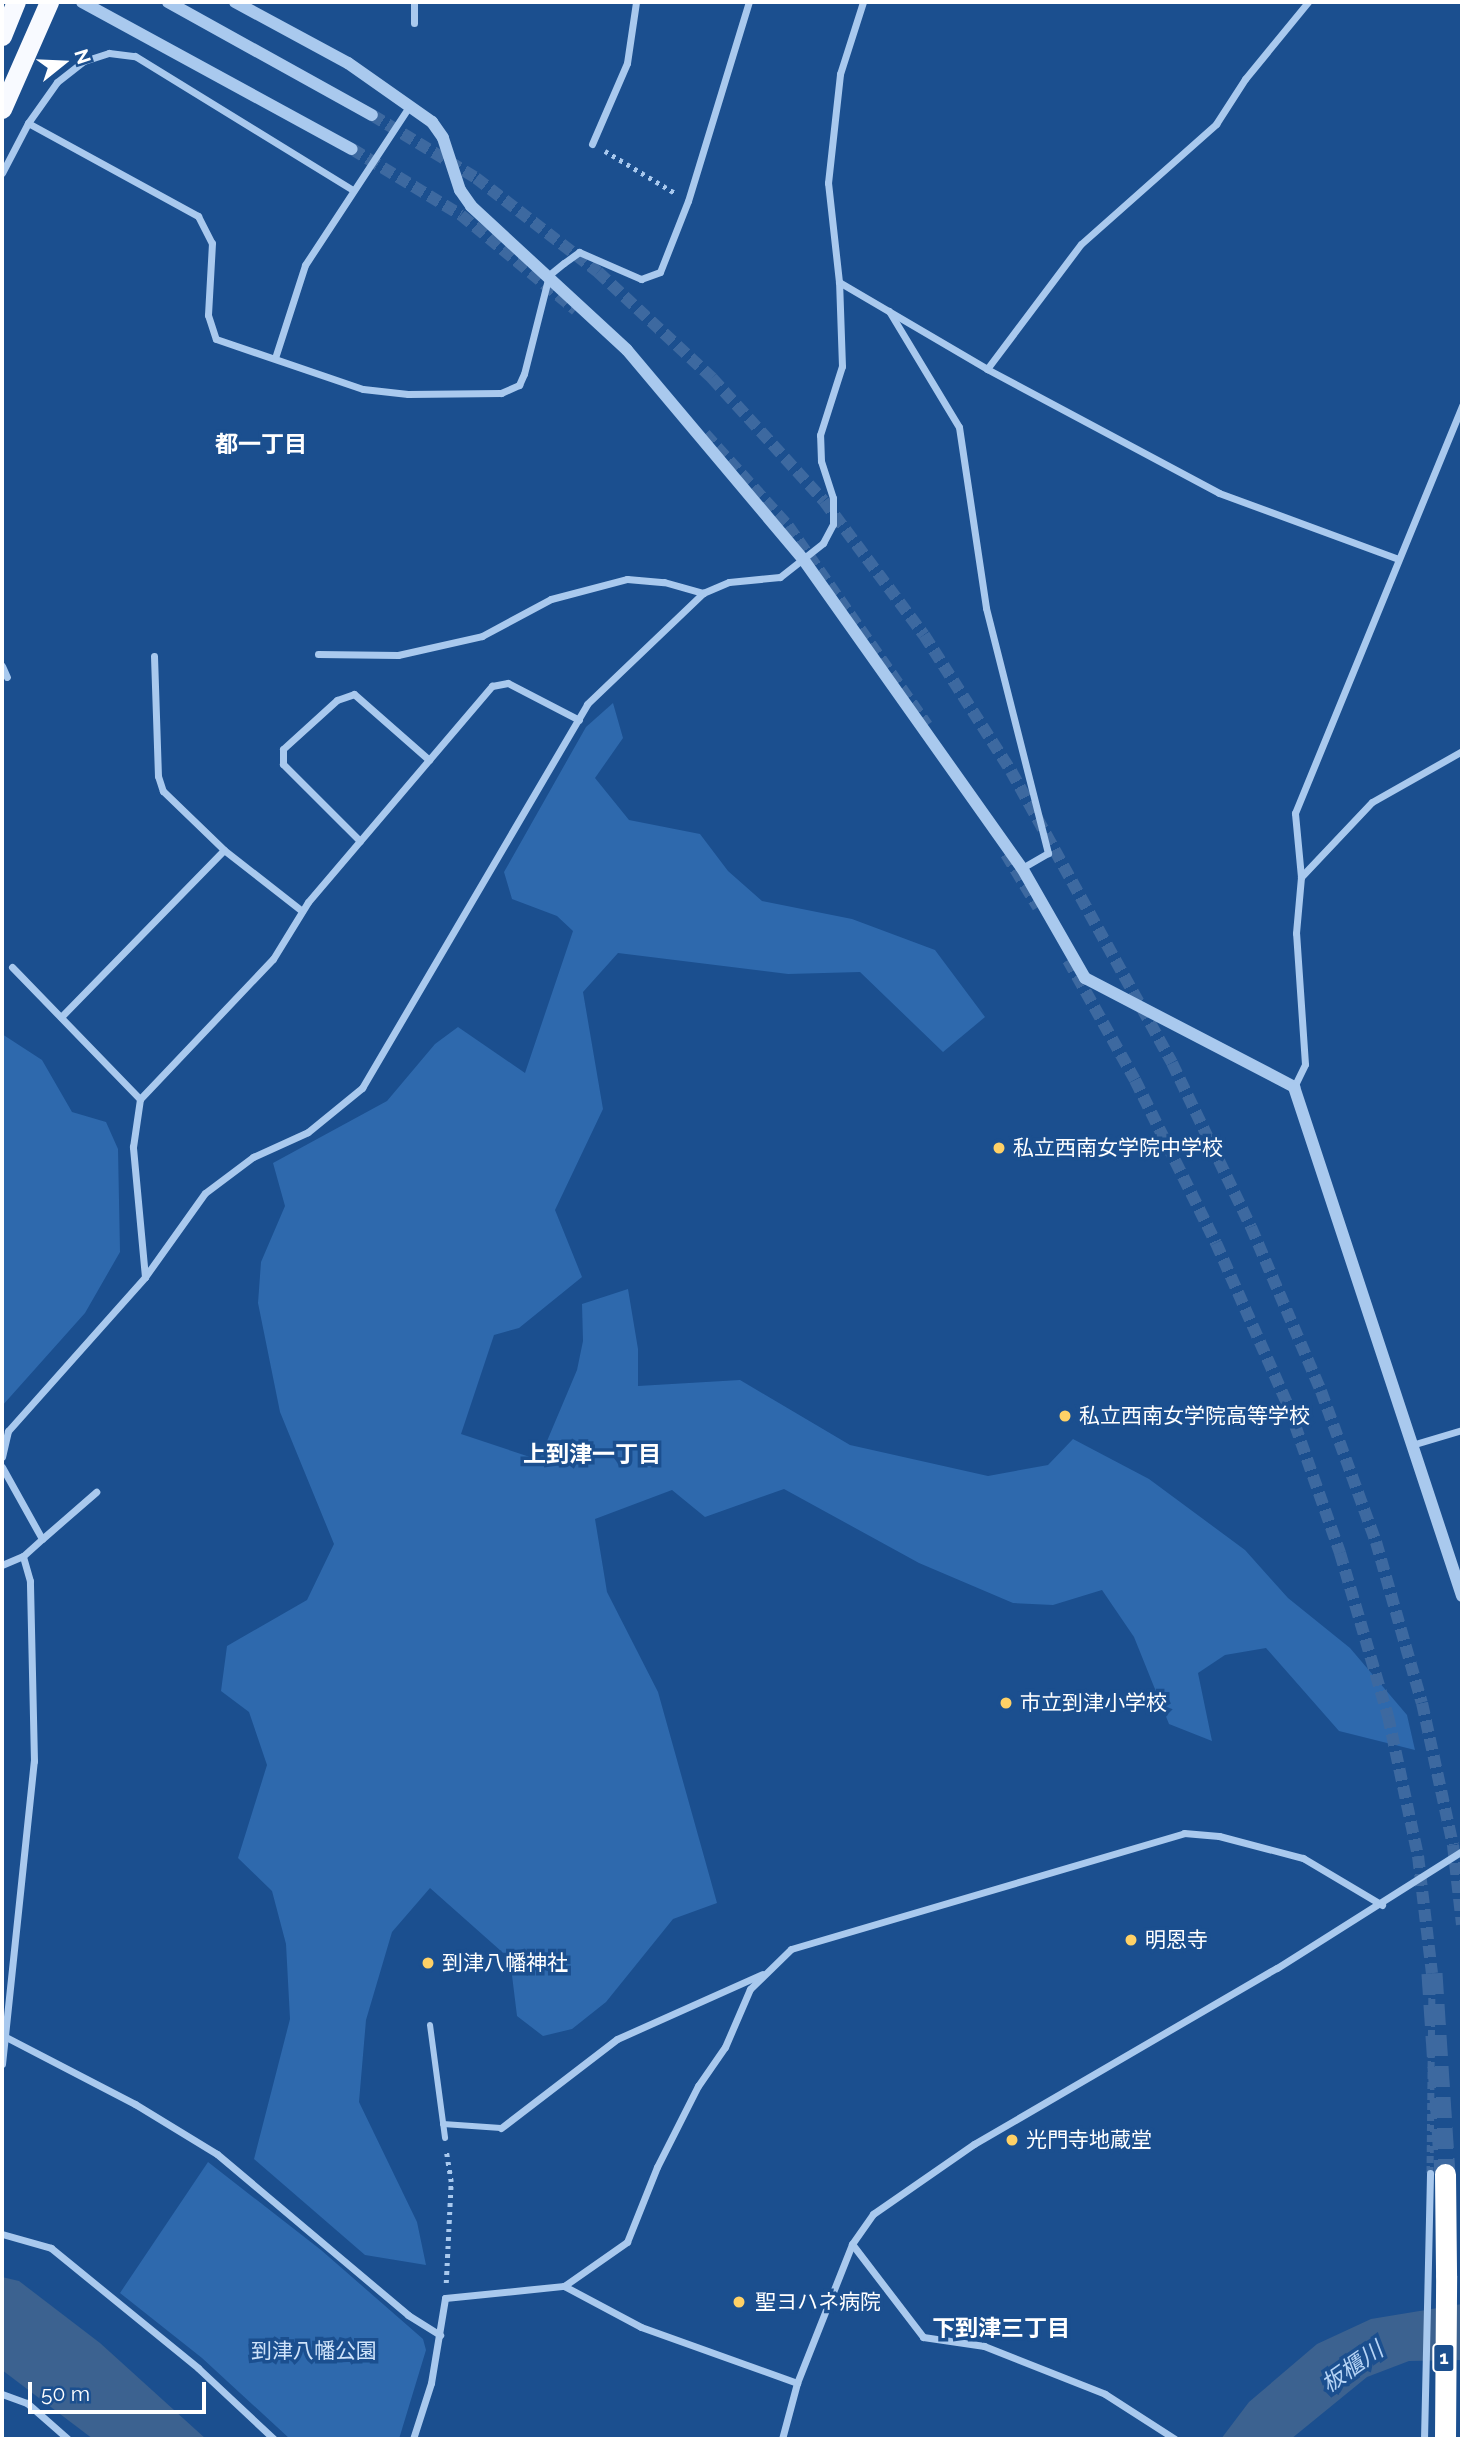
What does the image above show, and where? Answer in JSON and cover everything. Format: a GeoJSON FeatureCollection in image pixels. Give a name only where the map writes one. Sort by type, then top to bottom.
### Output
{"type":"FeatureCollection","features":[{"type":"Feature","properties":{"kind":"highway"},"geometry":{"type":"LineString","coordinates":[[2,36],[16,2]]}},
{"type":"Feature","properties":{"kind":"highway"},"geometry":{"type":"LineString","coordinates":[[2,108],[49,2]]}},
{"type":"Feature","properties":{"kind":"highway"},"geometry":{"type":"LineString","coordinates":[[1435,2276],[1437,2173]]}},
{"type":"Feature","properties":{"kind":"highway","name":"1"},"geometry":{"type":"LineString","coordinates":[[1435,2276],[1447,2439]]}},
{"type":"Feature","properties":{"kind":"street"},"geometry":{"type":"LineString","coordinates":[[82,2],[352,149]]}},
{"type":"Feature","properties":{"kind":"street"},"geometry":{"type":"LineString","coordinates":[[168,2],[372,116]]}},
{"type":"Feature","properties":{"kind":"street"},"geometry":{"type":"LineString","coordinates":[[235,2],[348,63],[410,104],[443,138],[460,190],[471,206],[549,275],[635,360],[803,559],[1022,868],[1086,978],[1294,1087],[1415,1444],[1462,1596]]}},
{"type":"Feature","properties":{"kind":"street"},"geometry":{"type":"LineString","coordinates":[[414,2],[414,23]]}},
{"type":"Feature","properties":{"kind":"street"},"geometry":{"type":"LineString","coordinates":[[592,144],[627,63],[636,2]]}},
{"type":"Feature","properties":{"kind":"street"},"geometry":{"type":"LineString","coordinates":[[27,123],[198,216],[212,243],[208,315],[216,339],[363,389],[408,394],[501,393],[519,385],[524,374],[549,275],[579,252],[641,279],[660,272],[688,201],[749,2]]}},
{"type":"Feature","properties":{"kind":"street"},"geometry":{"type":"LineString","coordinates":[[2,1457],[8,1431],[145,1277],[205,1193],[253,1157],[308,1132],[362,1088],[389,1048],[587,704],[703,593],[729,582],[780,576],[822,543],[832,524],[833,498],[821,461],[820,435],[842,366],[839,282],[828,183],[840,74],[863,2]]}},
{"type":"Feature","properties":{"kind":"street"},"geometry":{"type":"LineString","coordinates":[[987,369],[1081,244],[1216,124],[1245,79],[1308,2]]}},
{"type":"Feature","properties":{"kind":"street"},"geometry":{"type":"LineString","coordinates":[[2,173],[27,123],[57,82],[84,61],[109,53],[135,56],[353,190]]}},
{"type":"Feature","properties":{"kind":"street"},"geometry":{"type":"LineString","coordinates":[[275,358],[305,265],[410,104]]}},
{"type":"Feature","properties":{"kind":"street"},"geometry":{"type":"LineString","coordinates":[[839,282],[987,369],[1219,493],[1396,558]]}},
{"type":"Feature","properties":{"kind":"street"},"geometry":{"type":"LineString","coordinates":[[888,310],[959,427],[986,608],[1048,853],[1022,868]]}},
{"type":"Feature","properties":{"kind":"street"},"geometry":{"type":"LineString","coordinates":[[1294,1087],[1305,1064],[1296,933],[1301,877],[1295,813],[1396,558],[1462,405]]}},
{"type":"Feature","properties":{"kind":"street"},"geometry":{"type":"LineString","coordinates":[[318,654],[398,655],[482,636],[551,599],[627,579],[664,582],[703,593]]}},
{"type":"Feature","properties":{"kind":"street"},"geometry":{"type":"LineString","coordinates":[[154,656],[159,776],[163,790],[224,850],[302,911]]}},
{"type":"Feature","properties":{"kind":"street"},"geometry":{"type":"LineString","coordinates":[[2,666],[7,677]]}},
{"type":"Feature","properties":{"kind":"street"},"geometry":{"type":"LineString","coordinates":[[145,1277],[133,1147],[140,1099],[273,959],[302,911],[492,686],[508,683],[579,719]]}},
{"type":"Feature","properties":{"kind":"street"},"geometry":{"type":"LineString","coordinates":[[360,841],[284,764],[284,749],[337,700],[354,694],[429,760]]}},
{"type":"Feature","properties":{"kind":"street"},"geometry":{"type":"LineString","coordinates":[[1301,877],[1372,802],[1462,751]]}},
{"type":"Feature","properties":{"kind":"street"},"geometry":{"type":"LineString","coordinates":[[61,1017],[224,850]]}},
{"type":"Feature","properties":{"kind":"street"},"geometry":{"type":"LineString","coordinates":[[12,967],[140,1099]]}},
{"type":"Feature","properties":{"kind":"street"},"geometry":{"type":"LineString","coordinates":[[1415,1444],[1462,1430]]}},
{"type":"Feature","properties":{"kind":"street"},"geometry":{"type":"LineString","coordinates":[[2,1467],[42,1539]]}},
{"type":"Feature","properties":{"kind":"street"},"geometry":{"type":"LineString","coordinates":[[2,1565],[23,1556],[96,1492]]}},
{"type":"Feature","properties":{"kind":"street"},"geometry":{"type":"LineString","coordinates":[[2,2064],[34,1761],[30,1581],[23,1556]]}},
{"type":"Feature","properties":{"kind":"street"},"geometry":{"type":"LineString","coordinates":[[413,2439],[440,2335],[445,2298],[564,2286],[627,2242],[657,2167],[692,2098],[725,2047],[750,1989],[791,1949],[1184,1833],[1219,1836],[1304,1857],[1382,1905]]}},
{"type":"Feature","properties":{"kind":"street"},"geometry":{"type":"LineString","coordinates":[[782,2439],[797,2383],[852,2244],[873,2214],[940,2165],[1382,1905],[1462,1851]]}},
{"type":"Feature","properties":{"kind":"street"},"geometry":{"type":"LineString","coordinates":[[443,2124],[501,2128],[617,2039],[766,1973]]}},
{"type":"Feature","properties":{"kind":"street"},"geometry":{"type":"LineString","coordinates":[[430,2025],[445,2138]]}},
{"type":"Feature","properties":{"kind":"street"},"geometry":{"type":"LineString","coordinates":[[5,2035],[217,2154],[408,2315],[440,2335]]}},
{"type":"Feature","properties":{"kind":"street"},"geometry":{"type":"LineString","coordinates":[[2,2234],[51,2248],[198,2368],[274,2439]]}},
{"type":"Feature","properties":{"kind":"street"},"geometry":{"type":"LineString","coordinates":[[852,2244],[923,2337],[984,2346],[1105,2394],[1175,2439]]}},
{"type":"Feature","properties":{"kind":"street"},"geometry":{"type":"LineString","coordinates":[[1423,2439],[1435,2276]]}},
{"type":"Feature","properties":{"kind":"street"},"geometry":{"type":"LineString","coordinates":[[564,2286],[641,2327],[797,2383]]}},
{"type":"Feature","properties":{"kind":"street"},"geometry":{"type":"LineString","coordinates":[[2,2394],[27,2403],[68,2439]]}},
{"type":"Feature","properties":{"kind":"path"},"geometry":{"type":"LineString","coordinates":[[592,144],[688,201]]}},
{"type":"Feature","properties":{"kind":"path"},"geometry":{"type":"LineString","coordinates":[[445,2138],[451,2182],[445,2298]]}},
{"type":"Feature","properties":{"kind":"green space"},"geometry":{"type":"Polygon","coordinates":[[[613,703],[623,738],[595,778],[629,820],[700,834],[728,871],[762,901],[852,919],[935,950],[985,1017],[943,1052],[860,972],[788,974],[618,953],[583,992],[603,1109],[555,1210],[582,1277],[519,1328],[494,1335],[461,1434],[539,1460],[577,1370],[583,1341],[582,1304],[628,1289],[638,1349],[638,1386],[740,1380],[850,1445],[988,1476],[1048,1465],[1073,1439],[1149,1479],[1245,1550],[1288,1598],[1350,1648],[1407,1715],[1415,1750],[1339,1731],[1266,1648],[1225,1655],[1198,1673],[1212,1741],[1169,1724],[1134,1637],[1102,1590],[1053,1605],[1013,1603],[919,1563],[784,1489],[705,1517],[672,1490],[595,1519],[607,1592],[658,1692],[717,1903],[673,1919],[606,2002],[572,2029],[543,2036],[517,2016],[510,1959],[430,1888],[392,1932],[366,2020],[359,2102],[417,2222],[426,2265],[365,2255],[254,2159],[290,2019],[286,1944],[272,1891],[238,1858],[267,1765],[249,1712],[221,1691],[227,1646],[307,1600],[334,1544],[280,1412],[258,1303],[261,1262],[285,1206],[273,1163],[387,1101],[435,1044],[458,1027],[525,1073],[573,931],[557,916],[512,899],[504,872],[586,727],[613,703]]]}},
{"type":"Feature","properties":{"kind":"green space"},"geometry":{"type":"Polygon","coordinates":[[[2,1034],[42,1060],[72,1112],[106,1122],[118,1149],[120,1252],[85,1313],[2,1406],[2,1034]]]}},
{"type":"Feature","properties":{"kind":"green space","name":"到津八幡公園"},"geometry":{"type":"Polygon","coordinates":[[[208,2162],[321,2250],[423,2339],[426,2350],[399,2439],[290,2439],[202,2358],[120,2293],[208,2162]]]}},
{"type":"Feature","properties":{"kind":"water"},"geometry":{"type":"Polygon","coordinates":[[[2,2277],[19,2281],[100,2343],[206,2439],[93,2439],[2,2370],[2,2277]]]}},
{"type":"Feature","properties":{"kind":"water","name":"板櫃川"},"geometry":{"type":"Polygon","coordinates":[[[1462,2304],[1462,2360],[1409,2361],[1367,2377],[1291,2439],[1221,2439],[1249,2402],[1317,2344],[1371,2319],[1462,2304]]]}},
{"type":"Feature","properties":{"kind":"tunnel"},"geometry":{"type":"LineString","coordinates":[[372,115],[476,178],[598,272],[712,378],[824,501],[924,635],[1011,771],[1172,1063],[1251,1227],[1321,1391],[1376,1542],[1422,1703],[1453,1845],[1462,1924]]}},
{"type":"Feature","properties":{"kind":"tunnel"},"geometry":{"type":"LineString","coordinates":[[352,149],[461,215],[576,310]]}},
{"type":"Feature","properties":{"kind":"tunnel"},"geometry":{"type":"LineString","coordinates":[[705,434],[788,526],[927,725]]}},
{"type":"Feature","properties":{"kind":"tunnel"},"geometry":{"type":"LineString","coordinates":[[1006,854],[1038,907]]}},
{"type":"Feature","properties":{"kind":"tunnel"},"geometry":{"type":"LineString","coordinates":[[1068,960],[1135,1080],[1216,1243],[1289,1408],[1340,1553],[1388,1716],[1418,1856],[1432,1973]]}},
{"type":"Feature","properties":{"kind":"tunnel"},"geometry":{"type":"LineString","coordinates":[[1430,2173],[1432,1973]]}},
{"type":"Feature","properties":{"kind":"tunnel"},"geometry":{"type":"LineString","coordinates":[[1432,1973],[1445,2174]]}},
{"type":"Feature","properties":{"kind":"place","name":"私立西南女学院中学校"},"geometry":{"type":"Point","coordinates":[999,1148]}},
{"type":"Feature","properties":{"kind":"place","name":"私立西南女学院高等学校"},"geometry":{"type":"Point","coordinates":[1065,1416]}},
{"type":"Feature","properties":{"kind":"place","name":"市立到津小学校"},"geometry":{"type":"Point","coordinates":[1006,1703]}},
{"type":"Feature","properties":{"kind":"place","name":"明恩寺"},"geometry":{"type":"Point","coordinates":[1131,1940]}},
{"type":"Feature","properties":{"kind":"place","name":"到津八幡神社"},"geometry":{"type":"Point","coordinates":[428,1963]}},
{"type":"Feature","properties":{"kind":"place","name":"光門寺地蔵堂"},"geometry":{"type":"Point","coordinates":[1012,2140]}},
{"type":"Feature","properties":{"kind":"place","name":"聖ヨハネ病院"},"geometry":{"type":"Point","coordinates":[739,2302]}},
{"type":"Feature","properties":{"kind":"district","name":"都一丁目"},"geometry":{"type":"Point","coordinates":[261,444]}},
{"type":"Feature","properties":{"kind":"district","name":"上到津一丁目"},"geometry":{"type":"Point","coordinates":[592,1454]}},
{"type":"Feature","properties":{"kind":"district","name":"下到津三丁目"},"geometry":{"type":"Point","coordinates":[1001,2328]}}]}
